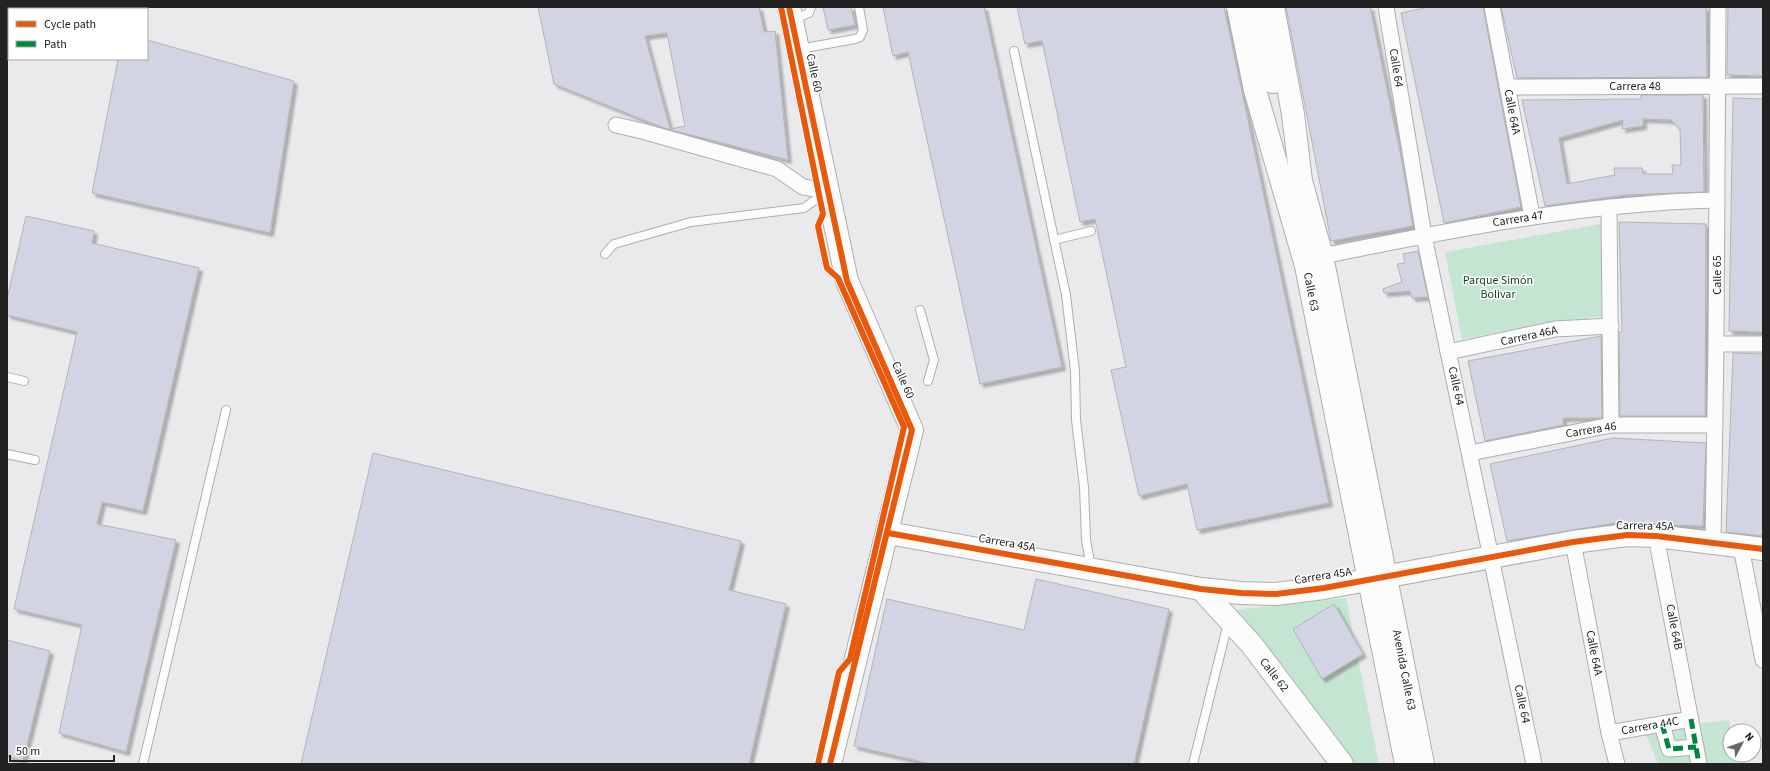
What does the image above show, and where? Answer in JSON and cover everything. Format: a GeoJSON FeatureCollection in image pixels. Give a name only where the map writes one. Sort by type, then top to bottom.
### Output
{"type":"FeatureCollection","features":[{"type":"Feature","properties":{"kind":"street","name":"Calle 63"},"geometry":{"type":"LineString","coordinates":[[1238,7],[1255,90],[1306,266],[1377,578]]}},
{"type":"Feature","properties":{"kind":"street"},"geometry":{"type":"LineString","coordinates":[[1256,7],[1300,182]]}},
{"type":"Feature","properties":{"kind":"street","name":"Calle 63"},"geometry":{"type":"LineString","coordinates":[[1273,7],[1293,114],[1300,182],[1322,256],[1377,578]]}},
{"type":"Feature","properties":{"kind":"street","name":"Calle 64"},"geometry":{"type":"LineString","coordinates":[[1386,7],[1424,236],[1534,764]]}},
{"type":"Feature","properties":{"kind":"street","name":"Calle 64A"},"geometry":{"type":"LineString","coordinates":[[1492,7],[1532,216]]}},
{"type":"Feature","properties":{"kind":"street","name":"Calle 65"},"geometry":{"type":"LineString","coordinates":[[1712,542],[1716,344],[1716,86],[1718,7]]}},
{"type":"Feature","properties":{"kind":"street","name":"Calle 60"},"geometry":{"type":"LineString","coordinates":[[790,14],[847,281],[912,430],[888,534],[830,764]]}},
{"type":"Feature","properties":{"kind":"street","name":"Carrera 48"},"geometry":{"type":"LineString","coordinates":[[1507,87],[1763,86]]}},
{"type":"Feature","properties":{"kind":"street"},"geometry":{"type":"LineString","coordinates":[[616,125],[777,169],[803,187],[827,191]]}},
{"type":"Feature","properties":{"kind":"street","name":"Carrera 47"},"geometry":{"type":"LineString","coordinates":[[1322,256],[1532,216],[1661,201],[1717,200]]}},
{"type":"Feature","properties":{"kind":"street"},"geometry":{"type":"LineString","coordinates":[[1609,207],[1611,425]]}},
{"type":"Feature","properties":{"kind":"street","name":"Carrera 46A"},"geometry":{"type":"LineString","coordinates":[[1448,352],[1555,329],[1611,326]]}},
{"type":"Feature","properties":{"kind":"street"},"geometry":{"type":"LineString","coordinates":[[1716,344],[1763,344]]}},
{"type":"Feature","properties":{"kind":"street","name":"Carrera 46"},"geometry":{"type":"LineString","coordinates":[[1470,453],[1611,425],[1715,425]]}},
{"type":"Feature","properties":{"kind":"street","name":"Carrera 45A"},"geometry":{"type":"LineString","coordinates":[[888,534],[1202,589],[1241,593],[1276,594],[1377,578],[1573,542],[1628,535],[1656,536],[1763,549]]}},
{"type":"Feature","properties":{"kind":"street","name":"Calle 64B"},"geometry":{"type":"LineString","coordinates":[[1656,536],[1691,719]]}},
{"type":"Feature","properties":{"kind":"street","name":"Calle 64A"},"geometry":{"type":"LineString","coordinates":[[1573,542],[1609,733],[1617,764]]}},
{"type":"Feature","properties":{"kind":"street"},"geometry":{"type":"LineString","coordinates":[[1741,547],[1763,660]]}},
{"type":"Feature","properties":{"kind":"street","name":"Avenida Calle 63"},"geometry":{"type":"LineString","coordinates":[[1377,578],[1406,764]]}},
{"type":"Feature","properties":{"kind":"street","name":"Avenida Calle 63"},"geometry":{"type":"LineString","coordinates":[[1377,578],[1423,764]]}},
{"type":"Feature","properties":{"kind":"street","name":"Calle 62"},"geometry":{"type":"LineString","coordinates":[[1202,589],[1229,618],[1273,673],[1318,734],[1334,761]]}},
{"type":"Feature","properties":{"kind":"street"},"geometry":{"type":"LineString","coordinates":[[1691,719],[1699,764]]}},
{"type":"Feature","properties":{"kind":"street","name":"Carrera 44C"},"geometry":{"type":"LineString","coordinates":[[1609,733],[1691,719]]}},
{"type":"Feature","properties":{"kind":"street"},"geometry":{"type":"LineString","coordinates":[[1662,724],[1670,749],[1696,747]]}},
{"type":"Feature","properties":{"kind":"lane"},"geometry":{"type":"LineString","coordinates":[[790,14],[804,16],[809,13],[811,7]]}},
{"type":"Feature","properties":{"kind":"lane"},"geometry":{"type":"LineString","coordinates":[[797,49],[860,37],[863,30],[859,7]]}},
{"type":"Feature","properties":{"kind":"lane"},"geometry":{"type":"LineString","coordinates":[[1014,51],[1066,296],[1076,371],[1076,420],[1084,487],[1086,540],[1091,569]]}},
{"type":"Feature","properties":{"kind":"lane"},"geometry":{"type":"LineString","coordinates":[[605,254],[614,244],[691,222],[804,208],[827,191]]}},
{"type":"Feature","properties":{"kind":"lane"},"geometry":{"type":"LineString","coordinates":[[1054,240],[1091,231]]}},
{"type":"Feature","properties":{"kind":"lane"},"geometry":{"type":"LineString","coordinates":[[920,310],[934,360],[928,381]]}},
{"type":"Feature","properties":{"kind":"lane"},"geometry":{"type":"LineString","coordinates":[[7,377],[24,382]]}},
{"type":"Feature","properties":{"kind":"lane"},"geometry":{"type":"LineString","coordinates":[[143,764],[226,410]]}},
{"type":"Feature","properties":{"kind":"lane"},"geometry":{"type":"LineString","coordinates":[[7,454],[35,460]]}},
{"type":"Feature","properties":{"kind":"lane"},"geometry":{"type":"LineString","coordinates":[[1193,764],[1229,618]]}},
{"type":"Feature","properties":{"kind":"green space","name":"Parque Simón Bolivar"},"geometry":{"type":"Polygon","coordinates":[[[1601,224],[1606,316],[1560,321],[1462,339],[1445,252],[1601,224]]]}},
{"type":"Feature","properties":{"kind":"green space"},"geometry":{"type":"Polygon","coordinates":[[[1346,598],[1379,764],[1355,764],[1234,610],[1346,598]]]}},
{"type":"Feature","properties":{"kind":"green space"},"geometry":{"type":"Polygon","coordinates":[[[1729,720],[1730,723],[1722,723],[1722,763],[1738,764],[1658,764],[1644,730],[1729,720]]]}},
{"type":"Feature","properties":{"kind":"building"},"geometry":{"type":"Polygon","coordinates":[[[538,7],[759,7],[764,32],[775,31],[788,160],[664,128],[554,84],[538,7]],[[667,33],[645,36],[670,129],[685,126],[667,33]]]}},
{"type":"Feature","properties":{"kind":"building"},"geometry":{"type":"Polygon","coordinates":[[[823,7],[851,7],[855,25],[828,30],[823,7]]]}},
{"type":"Feature","properties":{"kind":"building"},"geometry":{"type":"Polygon","coordinates":[[[883,7],[984,7],[1062,367],[980,384],[908,52],[893,56],[883,7]]]}},
{"type":"Feature","properties":{"kind":"building"},"geometry":{"type":"Polygon","coordinates":[[[1017,7],[1224,7],[1329,503],[1197,530],[1187,484],[1139,496],[1111,370],[1126,367],[1095,219],[1080,222],[1042,41],[1025,44],[1017,7]]]}},
{"type":"Feature","properties":{"kind":"building"},"geometry":{"type":"Polygon","coordinates":[[[1286,7],[1370,7],[1403,167],[1413,226],[1331,241],[1286,7]]]}},
{"type":"Feature","properties":{"kind":"building"},"geometry":{"type":"Polygon","coordinates":[[[1429,7],[1483,7],[1521,207],[1444,223],[1401,13],[1429,7]]]}},
{"type":"Feature","properties":{"kind":"building"},"geometry":{"type":"Polygon","coordinates":[[[1501,7],[1706,7],[1707,77],[1517,78],[1501,7]]]}},
{"type":"Feature","properties":{"kind":"building"},"geometry":{"type":"Polygon","coordinates":[[[1728,7],[1763,7],[1763,76],[1727,75],[1728,7]]]}},
{"type":"Feature","properties":{"kind":"building"},"geometry":{"type":"Polygon","coordinates":[[[148,40],[294,81],[270,233],[92,193],[118,60],[148,60],[148,40]]]}},
{"type":"Feature","properties":{"kind":"building"},"geometry":{"type":"Polygon","coordinates":[[[1641,95],[1703,95],[1704,192],[1625,195],[1545,206],[1522,100],[1641,99],[1641,95]],[[1643,119],[1643,126],[1622,129],[1623,120],[1559,138],[1567,184],[1615,175],[1614,168],[1642,168],[1643,174],[1673,174],[1672,165],[1681,165],[1680,129],[1671,120],[1643,119]]]}},
{"type":"Feature","properties":{"kind":"building"},"geometry":{"type":"Polygon","coordinates":[[[1733,98],[1763,99],[1763,332],[1729,331],[1733,98]]]}},
{"type":"Feature","properties":{"kind":"building"},"geometry":{"type":"Polygon","coordinates":[[[26,216],[94,231],[92,243],[199,268],[143,511],[102,502],[97,524],[176,540],[126,752],[59,733],[82,625],[14,609],[77,332],[7,315],[7,299],[26,216]]]}},
{"type":"Feature","properties":{"kind":"building"},"geometry":{"type":"Polygon","coordinates":[[[1619,222],[1706,224],[1705,416],[1620,416],[1619,332],[1622,332],[1619,222]]]}},
{"type":"Feature","properties":{"kind":"building"},"geometry":{"type":"Polygon","coordinates":[[[1418,251],[1428,297],[1412,298],[1410,291],[1384,293],[1383,289],[1402,282],[1397,264],[1405,263],[1403,254],[1418,251]]]}},
{"type":"Feature","properties":{"kind":"building"},"geometry":{"type":"Polygon","coordinates":[[[1601,336],[1602,418],[1563,418],[1563,425],[1485,441],[1468,361],[1601,336]]]}},
{"type":"Feature","properties":{"kind":"building"},"geometry":{"type":"Polygon","coordinates":[[[1733,353],[1763,354],[1763,536],[1726,532],[1733,353]]]}},
{"type":"Feature","properties":{"kind":"building"},"geometry":{"type":"Polygon","coordinates":[[[1613,438],[1706,443],[1703,526],[1615,523],[1507,541],[1490,464],[1613,438]]]}},
{"type":"Feature","properties":{"kind":"building"},"geometry":{"type":"Polygon","coordinates":[[[373,453],[741,541],[729,590],[786,604],[749,764],[301,764],[373,453]]]}},
{"type":"Feature","properties":{"kind":"building"},"geometry":{"type":"Polygon","coordinates":[[[1036,579],[1169,609],[1134,764],[931,764],[854,746],[887,599],[1024,630],[1036,579]]]}},
{"type":"Feature","properties":{"kind":"building"},"geometry":{"type":"Polygon","coordinates":[[[1334,604],[1363,654],[1322,679],[1293,629],[1334,604]]]}},
{"type":"Feature","properties":{"kind":"building"},"geometry":{"type":"Polygon","coordinates":[[[7,640],[50,651],[23,761],[7,756],[7,640]]]}},
{"type":"Feature","properties":{"kind":"marked path"},"geometry":{"type":"LineString","coordinates":[[1691,719],[1699,764]]}},
{"type":"Feature","properties":{"kind":"marked path"},"geometry":{"type":"LineString","coordinates":[[1662,724],[1669,749],[1696,747]]}},
{"type":"Feature","properties":{"kind":"cycle path"},"geometry":{"type":"LineString","coordinates":[[781,7],[823,214],[818,226],[827,268],[838,278],[904,427],[850,659],[839,672],[818,764]]}},
{"type":"Feature","properties":{"kind":"cycle path"},"geometry":{"type":"LineString","coordinates":[[789,7],[847,281],[912,430],[830,764]]}},
{"type":"Feature","properties":{"kind":"cycle path"},"geometry":{"type":"LineString","coordinates":[[888,533],[1201,589],[1241,593],[1276,594],[1324,588],[1573,542],[1627,535],[1656,536],[1763,549]]}}]}
